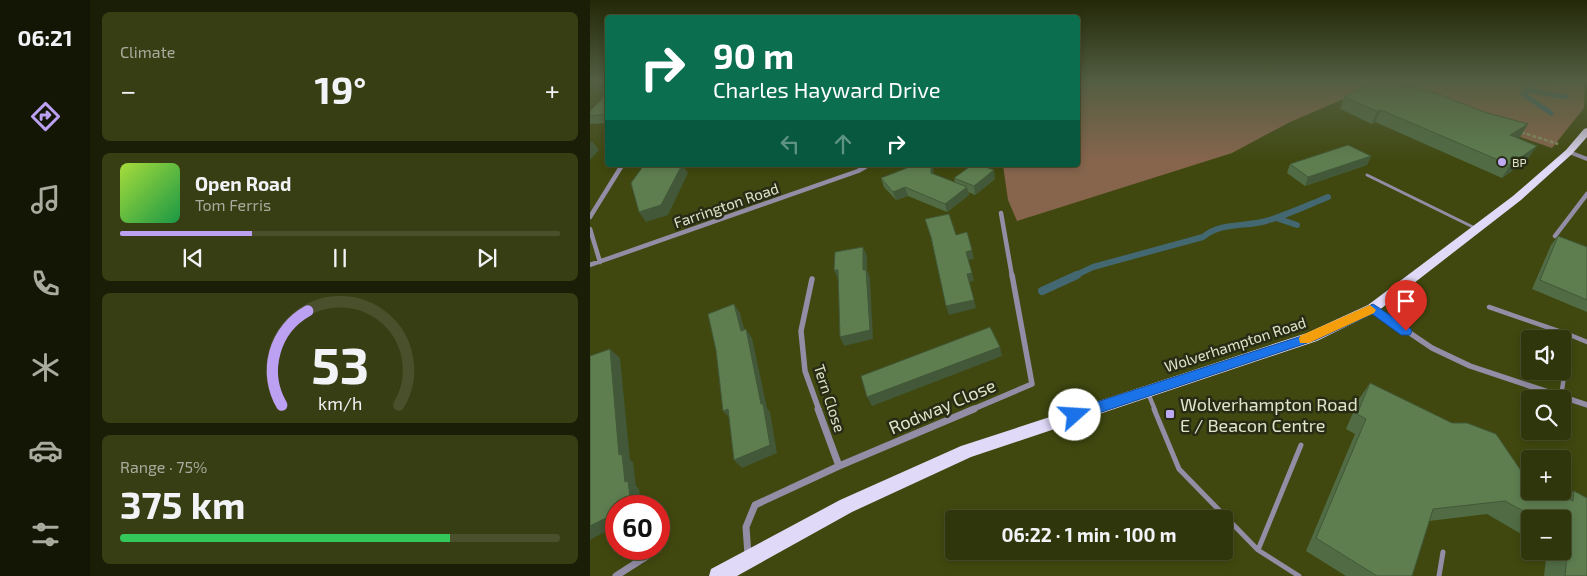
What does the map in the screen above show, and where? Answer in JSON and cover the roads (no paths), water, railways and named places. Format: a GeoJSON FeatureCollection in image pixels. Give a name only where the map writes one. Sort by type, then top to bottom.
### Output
{"type":"FeatureCollection","features":[{"type":"Feature","properties":{"kind":"main road","name":"Wolverhampton Road"},"geometry":{"type":"LineString","coordinates":[[718,576],[846,506],[967,451],[1312,337],[1373,308],[1517,198],[1571,150],[1587,131]]}},
{"type":"Feature","properties":{"kind":"street"},"geometry":{"type":"LineString","coordinates":[[1571,150],[1587,159]]}},
{"type":"Feature","properties":{"kind":"street"},"geometry":{"type":"LineString","coordinates":[[590,217],[621,167]]}},
{"type":"Feature","properties":{"kind":"street","name":"Farrington Road"},"geometry":{"type":"LineString","coordinates":[[590,265],[784,198],[865,167]]}},
{"type":"Feature","properties":{"kind":"street"},"geometry":{"type":"LineString","coordinates":[[1555,236],[1587,194]]}},
{"type":"Feature","properties":{"kind":"street","name":"Rodway Close"},"geometry":{"type":"LineString","coordinates":[[748,558],[746,528],[755,505],[839,466],[1032,384],[1001,213]]}},
{"type":"Feature","properties":{"kind":"street"},"geometry":{"type":"LineString","coordinates":[[590,229],[600,262]]}},
{"type":"Feature","properties":{"kind":"street","name":"Tern Close"},"geometry":{"type":"LineString","coordinates":[[812,279],[801,330],[805,371],[839,466]]}},
{"type":"Feature","properties":{"kind":"street"},"geometry":{"type":"LineString","coordinates":[[1373,308],[1432,348],[1470,366],[1540,390]]}},
{"type":"Feature","properties":{"kind":"street"},"geometry":{"type":"LineString","coordinates":[[1571,400],[1587,405]]}},
{"type":"Feature","properties":{"kind":"street"},"geometry":{"type":"LineString","coordinates":[[616,576],[641,560]]}},
{"type":"Feature","properties":{"kind":"lane"},"geometry":{"type":"LineString","coordinates":[[1367,175],[1477,228]]}},
{"type":"Feature","properties":{"kind":"lane"},"geometry":{"type":"LineString","coordinates":[[1489,307],[1556,330]]}},
{"type":"Feature","properties":{"kind":"lane"},"geometry":{"type":"LineString","coordinates":[[1571,335],[1587,342]]}},
{"type":"Feature","properties":{"kind":"lane"},"geometry":{"type":"LineString","coordinates":[[1147,391],[1179,469],[1258,550],[1299,576]]}},
{"type":"Feature","properties":{"kind":"lane"},"geometry":{"type":"LineString","coordinates":[[1258,550],[1301,445]]}},
{"type":"Feature","properties":{"kind":"lane"},"geometry":{"type":"LineString","coordinates":[[1439,576],[1443,552]]}},
{"type":"Feature","properties":{"kind":"waterway"},"geometry":{"type":"LineString","coordinates":[[1543,108],[1551,113]]}},
{"type":"Feature","properties":{"kind":"waterway"},"geometry":{"type":"LineString","coordinates":[[1276,218],[1328,197]]}},
{"type":"Feature","properties":{"kind":"waterway"},"geometry":{"type":"LineString","coordinates":[[1074,276],[1093,267],[1203,237],[1217,229],[1276,218]]}},
{"type":"Feature","properties":{"kind":"waterway"},"geometry":{"type":"LineString","coordinates":[[1276,218],[1297,225]]}},
{"type":"Feature","properties":{"kind":"waterway"},"geometry":{"type":"LineString","coordinates":[[1042,291],[1077,275]]}},
{"type":"Feature","properties":{"kind":"place","name":"BP"},"geometry":{"type":"Point","coordinates":[1502,162]}},
{"type":"Feature","properties":{"kind":"place","name":"Wolverhampton Road E / Beacon Centre"},"geometry":{"type":"Point","coordinates":[1170,414]}}]}
